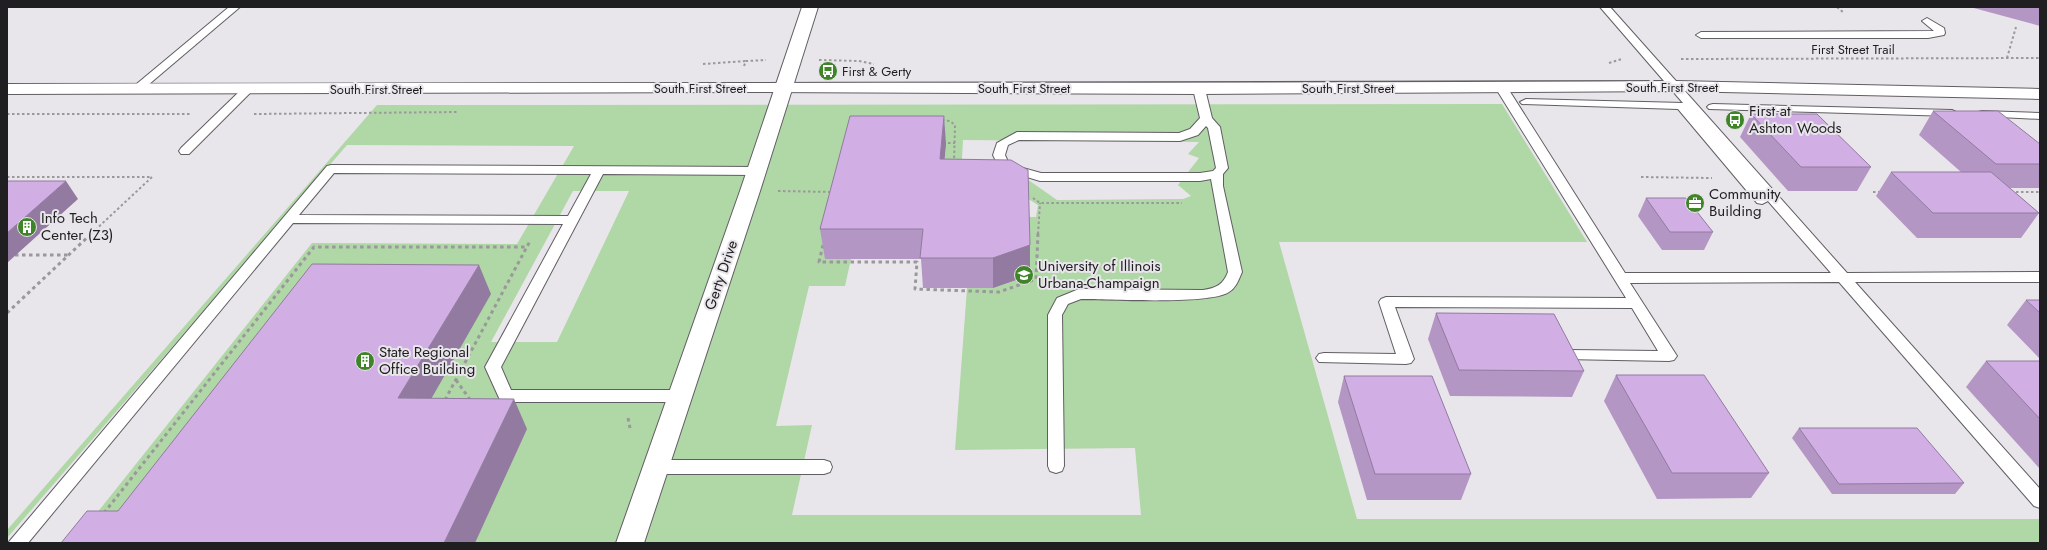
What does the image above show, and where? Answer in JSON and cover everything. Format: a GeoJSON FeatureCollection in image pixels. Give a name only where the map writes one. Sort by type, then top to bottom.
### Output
{"type":"FeatureCollection","features":[{"type":"Feature","properties":{"kind":"street","name":"Gerty Drive"},"geometry":{"type":"LineString","coordinates":[[630,543],[754,181],[810,7]]}},
{"type":"Feature","properties":{"kind":"street","name":"South First Street"},"geometry":{"type":"LineString","coordinates":[[7,89],[1199,89],[1676,86],[2040,94]]}},
{"type":"Feature","properties":{"kind":"lane"},"geometry":{"type":"LineString","coordinates":[[137,89],[235,7]]}},
{"type":"Feature","properties":{"kind":"lane"},"geometry":{"type":"LineString","coordinates":[[1605,7],[2040,501]]}},
{"type":"Feature","properties":{"kind":"lane"},"geometry":{"type":"LineString","coordinates":[[1701,34],[1928,35],[1940,33],[1940,30],[1927,21]]}},
{"type":"Feature","properties":{"kind":"lane"},"geometry":{"type":"LineString","coordinates":[[1502,87],[1669,356],[1569,355]]}},
{"type":"Feature","properties":{"kind":"lane"},"geometry":{"type":"LineString","coordinates":[[1056,466],[1055,315],[1062,301],[1079,294],[1203,295],[1220,292],[1231,284],[1235,272],[1217,186],[1217,174],[1222,168],[1214,127],[1206,119],[1199,89]]}},
{"type":"Feature","properties":{"kind":"lane"},"geometry":{"type":"LineString","coordinates":[[185,151],[247,90]]}},
{"type":"Feature","properties":{"kind":"lane"},"geometry":{"type":"LineString","coordinates":[[1526,102],[1681,106],[1762,200]]}},
{"type":"Feature","properties":{"kind":"lane"},"geometry":{"type":"LineString","coordinates":[[1713,107],[2040,116]]}},
{"type":"Feature","properties":{"kind":"lane"},"geometry":{"type":"LineString","coordinates":[[1206,119],[1194,132],[1180,137],[1017,136],[1003,142],[999,155],[1004,166],[1040,177],[1200,177],[1217,174]]}},
{"type":"Feature","properties":{"kind":"lane"},"geometry":{"type":"LineString","coordinates":[[17,543],[331,169],[599,170],[754,181]]}},
{"type":"Feature","properties":{"kind":"lane"},"geometry":{"type":"LineString","coordinates":[[599,170],[493,367],[506,396],[680,396]]}},
{"type":"Feature","properties":{"kind":"lane"},"geometry":{"type":"LineString","coordinates":[[289,219],[572,220]]}},
{"type":"Feature","properties":{"kind":"lane"},"geometry":{"type":"LineString","coordinates":[[1620,278],[2040,277]]}},
{"type":"Feature","properties":{"kind":"lane"},"geometry":{"type":"LineString","coordinates":[[1324,358],[1406,359],[1386,302],[1636,304]]}},
{"type":"Feature","properties":{"kind":"lane"},"geometry":{"type":"LineString","coordinates":[[656,467],[824,467]]}},
{"type":"Feature","properties":{"kind":"path"},"geometry":{"type":"LineString","coordinates":[[2007,58],[2016,27]]}},
{"type":"Feature","properties":{"kind":"path","name":"First Street Trail"},"geometry":{"type":"LineString","coordinates":[[1679,59],[2040,58]]}},
{"type":"Feature","properties":{"kind":"path"},"geometry":{"type":"LineString","coordinates":[[743,68],[746,60],[757,60]]}},
{"type":"Feature","properties":{"kind":"path"},"geometry":{"type":"LineString","coordinates":[[940,143],[955,143]]}},
{"type":"Feature","properties":{"kind":"path"},"geometry":{"type":"LineString","coordinates":[[7,177],[152,177],[7,314]]}},
{"type":"Feature","properties":{"kind":"path"},"geometry":{"type":"LineString","coordinates":[[1641,177],[1743,178]]}},
{"type":"Feature","properties":{"kind":"path"},"geometry":{"type":"LineString","coordinates":[[754,181],[836,192]]}},
{"type":"Feature","properties":{"kind":"path"},"geometry":{"type":"LineString","coordinates":[[1873,192],[1889,192]]}},
{"type":"Feature","properties":{"kind":"path"},"geometry":{"type":"LineString","coordinates":[[2008,192],[2040,192]]}},
{"type":"Feature","properties":{"kind":"path"},"geometry":{"type":"LineString","coordinates":[[825,239],[819,262],[917,262],[915,289],[999,292],[1036,279],[1040,203]]}},
{"type":"Feature","properties":{"kind":"path"},"geometry":{"type":"LineString","coordinates":[[100,518],[314,247],[527,247]]}},
{"type":"Feature","properties":{"kind":"path"},"geometry":{"type":"LineString","coordinates":[[15,256],[69,255]]}},
{"type":"Feature","properties":{"kind":"path"},"geometry":{"type":"LineString","coordinates":[[456,380],[473,404]]}},
{"type":"Feature","properties":{"kind":"green space"},"geometry":{"type":"Polygon","coordinates":[[[1502,104],[1587,242],[1279,242],[1357,519],[2040,519],[2040,543],[73,543],[312,243],[517,244],[574,146],[347,145],[7,538],[7,530],[377,105],[1502,104]],[[963,140],[961,177],[1024,177],[1057,200],[1183,199],[1191,196],[1178,185],[1199,158],[1188,154],[1199,142],[963,140]],[[946,144],[825,258],[851,259],[845,286],[809,286],[776,426],[812,425],[792,515],[1141,515],[1135,448],[955,450],[967,288],[993,288],[1030,275],[1029,217],[1036,217],[1038,205],[1011,188],[942,188],[946,144]],[[573,191],[491,342],[557,342],[629,191],[573,191]]]}},
{"type":"Feature","properties":{"kind":"building"},"geometry":{"type":"Polygon","coordinates":[[[1933,111],[1998,111],[2040,144],[2040,164],[1996,164],[1933,111]]]}},
{"type":"Feature","properties":{"kind":"building"},"geometry":{"type":"Polygon","coordinates":[[[1751,114],[1817,114],[1871,167],[1801,167],[1751,114]]]}},
{"type":"Feature","properties":{"kind":"building"},"geometry":{"type":"Polygon","coordinates":[[[850,116],[944,116],[940,159],[1011,160],[1028,170],[1030,245],[993,258],[920,258],[923,229],[820,229],[850,116]]]}},
{"type":"Feature","properties":{"kind":"building"},"geometry":{"type":"Polygon","coordinates":[[[1891,172],[1991,172],[2039,213],[1933,213],[1891,172]]]}},
{"type":"Feature","properties":{"kind":"building"},"geometry":{"type":"Polygon","coordinates":[[[7,181],[66,181],[7,233],[7,181]]]}},
{"type":"Feature","properties":{"kind":"building"},"geometry":{"type":"Polygon","coordinates":[[[1646,198],[1686,198],[1713,232],[1670,232],[1646,198]]]}},
{"type":"Feature","properties":{"kind":"building","name":"State Regional Office Building"},"geometry":{"type":"Polygon","coordinates":[[[312,264],[479,265],[398,398],[514,399],[444,543],[61,543],[87,511],[118,511],[312,264]]]}},
{"type":"Feature","properties":{"kind":"building"},"geometry":{"type":"Polygon","coordinates":[[[2026,300],[2040,300],[2040,313],[2026,300]]]}},
{"type":"Feature","properties":{"kind":"building"},"geometry":{"type":"Polygon","coordinates":[[[1436,313],[1554,314],[1584,371],[1459,370],[1436,313]]]}},
{"type":"Feature","properties":{"kind":"building"},"geometry":{"type":"Polygon","coordinates":[[[1986,361],[2040,361],[2040,419],[1986,361]]]}},
{"type":"Feature","properties":{"kind":"building"},"geometry":{"type":"Polygon","coordinates":[[[1616,375],[1704,375],[1769,473],[1672,473],[1616,375]]]}},
{"type":"Feature","properties":{"kind":"building"},"geometry":{"type":"Polygon","coordinates":[[[1344,376],[1432,376],[1471,474],[1375,474],[1344,376]]]}},
{"type":"Feature","properties":{"kind":"building"},"geometry":{"type":"Polygon","coordinates":[[[1799,428],[1917,428],[1964,483],[1839,484],[1799,428]]]}},
{"type":"Feature","properties":{"kind":"place","name":"First & Gerty"},"geometry":{"type":"Point","coordinates":[828,71]}},
{"type":"Feature","properties":{"kind":"place","name":"First at Ashton Woods"},"geometry":{"type":"Point","coordinates":[1735,120]}},
{"type":"Feature","properties":{"kind":"place","name":"Community Building"},"geometry":{"type":"Point","coordinates":[1695,203]}},
{"type":"Feature","properties":{"kind":"place","name":"Info Tech Center (Z3)"},"geometry":{"type":"Point","coordinates":[27,227]}},
{"type":"Feature","properties":{"kind":"place","name":"University of Illinois Urbana-Champaign"},"geometry":{"type":"Point","coordinates":[1024,275]}},
{"type":"Feature","properties":{"kind":"place","name":"State Regional Office Building"},"geometry":{"type":"Point","coordinates":[365,361]}}]}
